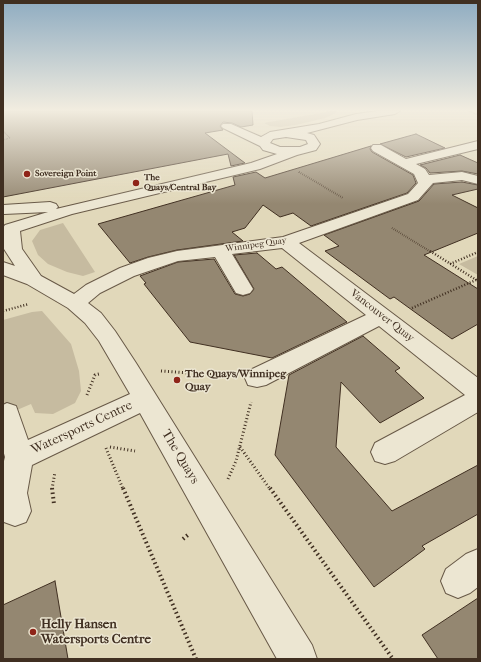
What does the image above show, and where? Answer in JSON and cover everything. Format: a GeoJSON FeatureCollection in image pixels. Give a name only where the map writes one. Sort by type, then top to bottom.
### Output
{"type":"FeatureCollection","features":[{"type":"Feature","properties":{"kind":"street"},"geometry":{"type":"LineString","coordinates":[[243,142],[245,146]]}},
{"type":"Feature","properties":{"kind":"street"},"geometry":{"type":"LineString","coordinates":[[260,142],[278,151],[293,152],[312,147],[314,144],[313,142]]}},
{"type":"Feature","properties":{"kind":"street"},"geometry":{"type":"LineString","coordinates":[[234,165],[266,145]]}},
{"type":"Feature","properties":{"kind":"street"},"geometry":{"type":"LineString","coordinates":[[404,163],[478,145]]}},
{"type":"Feature","properties":{"kind":"street"},"geometry":{"type":"LineString","coordinates":[[377,148],[420,172],[425,180],[462,176],[478,180]]}},
{"type":"Feature","properties":{"kind":"street"},"geometry":{"type":"LineString","coordinates":[[9,230],[56,214],[234,165],[263,164],[293,152]]}},
{"type":"Feature","properties":{"kind":"street","name":"Winnipeg Quay"},"geometry":{"type":"LineString","coordinates":[[75,303],[93,288],[127,272],[177,256],[286,242],[413,197],[426,184],[425,180]]}},
{"type":"Feature","properties":{"kind":"street"},"geometry":{"type":"LineString","coordinates":[[3,209],[55,206],[125,196]]}},
{"type":"Feature","properties":{"kind":"street","name":"The Quays"},"geometry":{"type":"LineString","coordinates":[[3,209],[13,211],[19,217],[18,222],[9,230],[13,249],[32,292]]}},
{"type":"Feature","properties":{"kind":"street","name":"Vancouver Quay"},"geometry":{"type":"LineString","coordinates":[[286,242],[478,392]]}},
{"type":"Feature","properties":{"kind":"street"},"geometry":{"type":"LineString","coordinates":[[220,250],[244,289]]}},
{"type":"Feature","properties":{"kind":"street","name":"The Quays"},"geometry":{"type":"LineString","coordinates":[[3,268],[32,292],[75,303],[93,318],[107,336],[298,659]]}},
{"type":"Feature","properties":{"kind":"street"},"geometry":{"type":"LineString","coordinates":[[257,378],[382,316]]}},
{"type":"Feature","properties":{"kind":"street","name":"Watersports Centre"},"geometry":{"type":"LineString","coordinates":[[19,457],[145,398]]}},
{"type":"Feature","properties":{"kind":"street"},"geometry":{"type":"LineString","coordinates":[[385,452],[478,400]]}},
{"type":"Feature","properties":{"kind":"street","name":"Watersports Centre"},"geometry":{"type":"LineString","coordinates":[[8,414],[19,457],[12,493],[15,511]]}},
{"type":"Feature","properties":{"kind":"path"},"geometry":{"type":"LineString","coordinates":[[298,172],[368,213],[477,281]]}},
{"type":"Feature","properties":{"kind":"path"},"geometry":{"type":"LineString","coordinates":[[450,264],[478,252]]}},
{"type":"Feature","properties":{"kind":"path"},"geometry":{"type":"LineString","coordinates":[[409,309],[477,281]]}},
{"type":"Feature","properties":{"kind":"path"},"geometry":{"type":"LineString","coordinates":[[3,311],[32,292]]}},
{"type":"Feature","properties":{"kind":"path"},"geometry":{"type":"LineString","coordinates":[[135,451],[104,446],[196,659]]}},
{"type":"Feature","properties":{"kind":"path"},"geometry":{"type":"LineString","coordinates":[[240,447],[393,659]]}},
{"type":"Feature","properties":{"kind":"path"},"geometry":{"type":"LineString","coordinates":[[54,504],[52,490],[56,466]]}},
{"type":"Feature","properties":{"kind":"shaded area"},"geometry":{"type":"Polygon","coordinates":[[[63,223],[95,272],[83,276],[67,272],[48,264],[38,255],[32,241],[40,230],[63,223]]]}},
{"type":"Feature","properties":{"kind":"shaded area"},"geometry":{"type":"Polygon","coordinates":[[[478,256],[478,275],[459,264],[478,256]]]}},
{"type":"Feature","properties":{"kind":"shaded area"},"geometry":{"type":"Polygon","coordinates":[[[42,311],[71,344],[79,371],[81,391],[75,403],[53,414],[35,413],[31,404],[3,416],[3,320],[32,312],[42,311]]]}},
{"type":"Feature","properties":{"kind":"building"},"geometry":{"type":"Polygon","coordinates":[[[3,142],[217,142],[245,163],[231,166],[228,154],[3,197],[3,142]]]}},
{"type":"Feature","properties":{"kind":"building"},"geometry":{"type":"Polygon","coordinates":[[[388,142],[432,142],[445,148],[406,157],[380,144],[388,142]]]}},
{"type":"Feature","properties":{"kind":"building"},"geometry":{"type":"Polygon","coordinates":[[[371,146],[370,149],[372,152],[413,175],[416,183],[407,193],[311,226],[293,213],[280,217],[263,205],[245,228],[232,232],[243,241],[177,250],[130,263],[98,224],[235,185],[233,177],[256,172],[265,178],[371,146]]]}},
{"type":"Feature","properties":{"kind":"building"},"geometry":{"type":"Polygon","coordinates":[[[460,155],[478,163],[478,174],[462,171],[430,173],[426,168],[420,165],[460,155]]]}},
{"type":"Feature","properties":{"kind":"building"},"geometry":{"type":"Polygon","coordinates":[[[462,182],[478,185],[478,189],[452,195],[478,208],[478,233],[424,255],[478,289],[478,324],[452,339],[394,297],[390,299],[325,251],[339,246],[324,235],[419,201],[434,184],[462,182]]]}},
{"type":"Feature","properties":{"kind":"building"},"geometry":{"type":"Polygon","coordinates":[[[257,253],[276,269],[282,267],[347,322],[272,358],[190,342],[144,284],[146,283],[140,276],[178,262],[214,259],[235,294],[243,296],[250,294],[254,289],[234,255],[257,253]]]}},
{"type":"Feature","properties":{"kind":"building"},"geometry":{"type":"Polygon","coordinates":[[[363,336],[400,368],[395,371],[424,398],[380,423],[341,382],[336,447],[392,511],[478,465],[478,514],[422,546],[425,549],[374,587],[275,455],[289,375],[363,336]]]}},
{"type":"Feature","properties":{"kind":"building","name":"Helly Hansen Watersports Centre"},"geometry":{"type":"Polygon","coordinates":[[[55,581],[68,659],[3,659],[3,605],[55,581]]]}},
{"type":"Feature","properties":{"kind":"building"},"geometry":{"type":"Polygon","coordinates":[[[478,598],[478,659],[438,659],[422,635],[478,598]]]}},
{"type":"Feature","properties":{"kind":"place","name":"Sovereign Point"},"geometry":{"type":"Point","coordinates":[27,174]}},
{"type":"Feature","properties":{"kind":"place","name":"The Quays/Central Bay"},"geometry":{"type":"Point","coordinates":[136,183]}},
{"type":"Feature","properties":{"kind":"place","name":"The Quays/Winnipeg Quay"},"geometry":{"type":"Point","coordinates":[177,380]}},
{"type":"Feature","properties":{"kind":"place","name":"Helly Hansen Watersports Centre"},"geometry":{"type":"Point","coordinates":[33,632]}}]}
